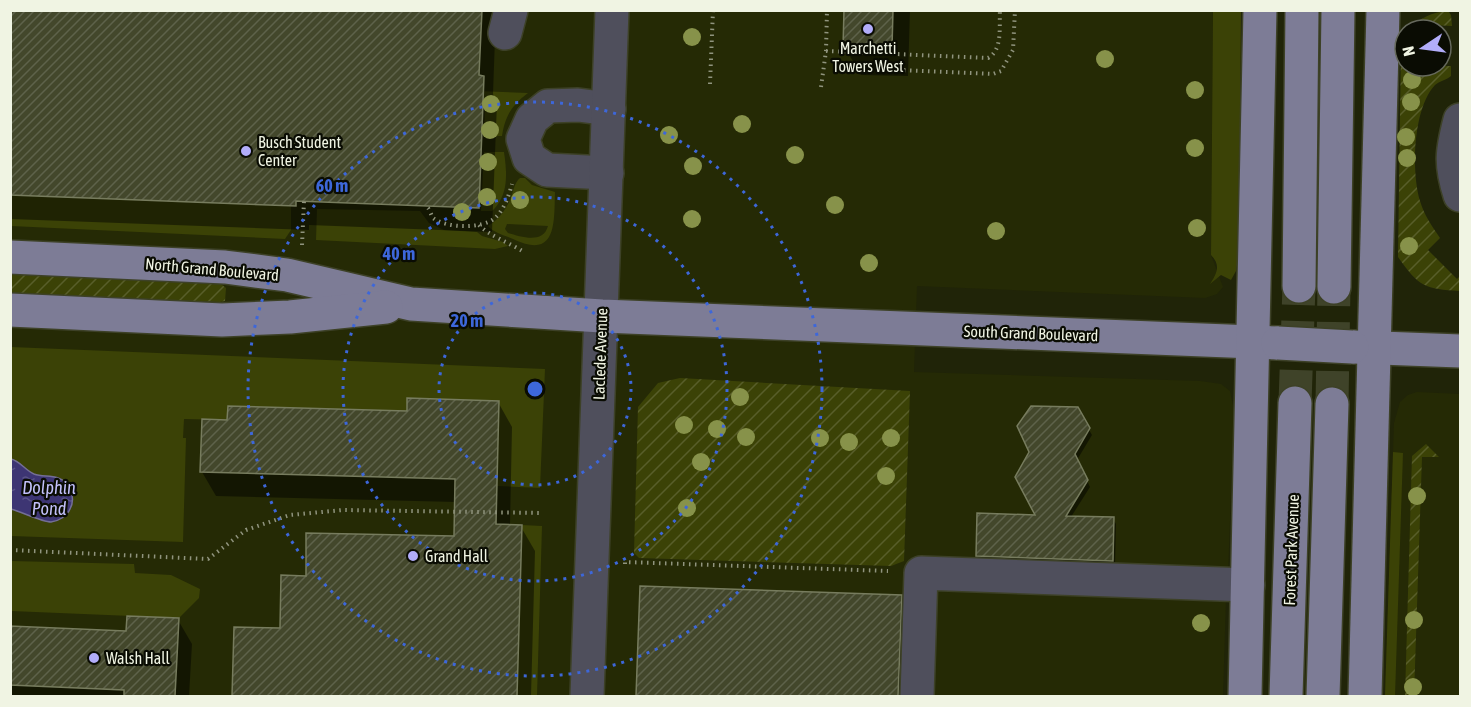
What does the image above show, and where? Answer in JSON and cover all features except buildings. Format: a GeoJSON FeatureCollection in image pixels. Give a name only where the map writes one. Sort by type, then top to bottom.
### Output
{"type":"FeatureCollection","features":[{"type":"Feature","properties":{"kind":"main road"},"geometry":{"type":"LineString","coordinates":[[1245,696],[1248,585],[1265,343],[1260,10]]}},
{"type":"Feature","properties":{"kind":"main road"},"geometry":{"type":"LineString","coordinates":[[1299,286],[1302,10]]}},
{"type":"Feature","properties":{"kind":"main road"},"geometry":{"type":"LineString","coordinates":[[1334,288],[1338,10]]}},
{"type":"Feature","properties":{"kind":"main road"},"geometry":{"type":"LineString","coordinates":[[1365,696],[1364,348],[1383,10]]}},
{"type":"Feature","properties":{"kind":"main road","name":"North Grand Boulevard"},"geometry":{"type":"LineString","coordinates":[[10,257],[225,267],[287,275],[411,304],[602,316]]}},
{"type":"Feature","properties":{"kind":"main road","name":"North Grand Boulevard"},"geometry":{"type":"LineString","coordinates":[[10,310],[222,320],[290,317],[411,304]]}},
{"type":"Feature","properties":{"kind":"main road","name":"South Grand Boulevard"},"geometry":{"type":"LineString","coordinates":[[602,316],[1461,351]]}},
{"type":"Feature","properties":{"kind":"main road","name":"Forest Park Avenue"},"geometry":{"type":"LineString","coordinates":[[1286,696],[1295,403]]}},
{"type":"Feature","properties":{"kind":"main road"},"geometry":{"type":"LineString","coordinates":[[1323,696],[1332,404]]}},
{"type":"Feature","properties":{"kind":"street","name":"Laclede Avenue"},"geometry":{"type":"LineString","coordinates":[[587,696],[612,10]]}},
{"type":"Feature","properties":{"kind":"street"},"geometry":{"type":"LineString","coordinates":[[607,173],[547,170],[529,158],[523,139],[532,119],[548,106],[578,105],[609,109]]}},
{"type":"Feature","properties":{"kind":"street"},"geometry":{"type":"LineString","coordinates":[[1461,120],[1454,143],[1452,164],[1461,195]]}},
{"type":"Feature","properties":{"kind":"street"},"geometry":{"type":"LineString","coordinates":[[916,696],[921,573],[1248,585]]}},
{"type":"Feature","properties":{"kind":"path"},"geometry":{"type":"LineString","coordinates":[[710,84],[713,10]]}},
{"type":"Feature","properties":{"kind":"path"},"geometry":{"type":"LineString","coordinates":[[820,87],[826,51],[827,10]]}},
{"type":"Feature","properties":{"kind":"path"},"geometry":{"type":"LineString","coordinates":[[826,51],[988,58],[995,54],[998,47],[1000,10]]}},
{"type":"Feature","properties":{"kind":"path"},"geometry":{"type":"LineString","coordinates":[[898,69],[993,74],[1001,71],[1013,50],[1015,10]]}},
{"type":"Feature","properties":{"kind":"path"},"geometry":{"type":"LineString","coordinates":[[428,208],[432,216],[444,223],[459,226],[478,225],[495,218],[509,195],[513,182]]}},
{"type":"Feature","properties":{"kind":"path"},"geometry":{"type":"LineString","coordinates":[[302,246],[304,201]]}},
{"type":"Feature","properties":{"kind":"path"},"geometry":{"type":"LineString","coordinates":[[478,225],[484,231],[508,241],[524,252]]}},
{"type":"Feature","properties":{"kind":"path"},"geometry":{"type":"LineString","coordinates":[[10,550],[208,559],[246,530],[290,515],[343,510],[542,513]]}},
{"type":"Feature","properties":{"kind":"path"},"geometry":{"type":"LineString","coordinates":[[624,573],[625,562],[921,573]]}},
{"type":"Feature","properties":{"kind":"shaded area"},"geometry":{"type":"Polygon","coordinates":[[[10,11],[1213,11],[1211,255],[1223,287],[1217,294],[1205,298],[917,286],[914,372],[1200,381],[1221,384],[1230,391],[1234,410],[1228,576],[907,562],[905,584],[1226,597],[1223,696],[11,696],[10,11]]]}},
{"type":"Feature","properties":{"kind":"shaded area"},"geometry":{"type":"Polygon","coordinates":[[[1213,11],[1241,11],[1239,252],[1236,271],[1231,280],[1221,275],[1210,284],[1217,266],[1211,255],[1213,11]]]}},
{"type":"Feature","properties":{"kind":"shaded area"},"geometry":{"type":"Polygon","coordinates":[[[1448,11],[1451,18],[1423,18],[1448,11]]]}},
{"type":"Feature","properties":{"kind":"shaded area"},"geometry":{"type":"Polygon","coordinates":[[[1401,78],[1447,78],[1435,85],[1422,109],[1416,141],[1415,174],[1422,206],[1440,238],[1428,250],[1457,279],[1460,276],[1460,291],[1438,289],[1424,284],[1412,275],[1398,257],[1401,78]]]}},
{"type":"Feature","properties":{"kind":"shaded area"},"geometry":{"type":"Polygon","coordinates":[[[477,91],[528,93],[510,112],[502,136],[484,136],[485,105],[476,104],[477,91]]]}},
{"type":"Feature","properties":{"kind":"shaded area"},"geometry":{"type":"Polygon","coordinates":[[[484,152],[504,152],[506,183],[498,205],[492,211],[481,211],[484,152]]]}},
{"type":"Feature","properties":{"kind":"shaded area"},"geometry":{"type":"Polygon","coordinates":[[[525,178],[532,185],[555,192],[553,226],[545,242],[538,245],[513,239],[488,226],[506,208],[518,180],[525,178]],[[507,224],[505,229],[508,233],[531,238],[542,235],[548,226],[507,224]]]}},
{"type":"Feature","properties":{"kind":"shaded area"},"geometry":{"type":"Polygon","coordinates":[[[11,195],[291,206],[291,230],[285,239],[11,226],[11,195]]]}},
{"type":"Feature","properties":{"kind":"shaded area"},"geometry":{"type":"Polygon","coordinates":[[[317,209],[420,211],[429,223],[444,230],[477,232],[508,246],[495,249],[316,240],[317,209]]]}},
{"type":"Feature","properties":{"kind":"shaded area"},"geometry":{"type":"Polygon","coordinates":[[[11,274],[221,284],[226,288],[225,301],[11,295],[11,274]]]}},
{"type":"Feature","properties":{"kind":"shaded area"},"geometry":{"type":"Polygon","coordinates":[[[11,347],[545,369],[540,488],[497,486],[499,401],[407,398],[407,411],[228,406],[227,420],[184,419],[183,438],[186,438],[183,542],[11,536],[11,347]]]}},
{"type":"Feature","properties":{"kind":"shaded area"},"geometry":{"type":"Polygon","coordinates":[[[680,378],[910,391],[904,561],[891,566],[639,558],[634,553],[638,407],[658,383],[680,378]]]}},
{"type":"Feature","properties":{"kind":"shaded area"},"geometry":{"type":"Polygon","coordinates":[[[1417,392],[1460,394],[1460,696],[1385,696],[1394,423],[1400,402],[1408,395],[1417,392]]]}},
{"type":"Feature","properties":{"kind":"shaded area"},"geometry":{"type":"Polygon","coordinates":[[[1426,444],[1439,457],[1422,457],[1414,696],[1405,696],[1412,456],[1426,444]]]}},
{"type":"Feature","properties":{"kind":"shaded area"},"geometry":{"type":"Polygon","coordinates":[[[1393,452],[1403,453],[1395,696],[1385,696],[1393,452]]]}},
{"type":"Feature","properties":{"kind":"shaded area"},"geometry":{"type":"Polygon","coordinates":[[[522,525],[542,526],[537,696],[517,696],[522,525]]]}},
{"type":"Feature","properties":{"kind":"shaded area"},"geometry":{"type":"Polygon","coordinates":[[[11,561],[134,564],[135,573],[171,575],[200,589],[199,598],[179,618],[11,611],[11,561]]]}},
{"type":"Feature","properties":{"kind":"water","name":"Dolphin Pond"},"geometry":{"type":"Polygon","coordinates":[[[11,459],[34,474],[55,477],[66,483],[71,491],[72,505],[65,516],[57,521],[47,522],[11,509],[11,459]]]}},
{"type":"Feature","properties":{"kind":"tunnel"},"geometry":{"type":"LineString","coordinates":[[1295,403],[1299,286]]}},
{"type":"Feature","properties":{"kind":"tunnel"},"geometry":{"type":"LineString","coordinates":[[1332,404],[1334,287]]}},
{"type":"Feature","properties":{"kind":"place","name":"Marchetti Towers West"},"geometry":{"type":"Point","coordinates":[868,29]}},
{"type":"Feature","properties":{"kind":"place","name":"Busch Student Center"},"geometry":{"type":"Point","coordinates":[246,151]}},
{"type":"Feature","properties":{"kind":"place","name":"Grand Hall"},"geometry":{"type":"Point","coordinates":[413,556]}},
{"type":"Feature","properties":{"kind":"place","name":"Walsh Hall"},"geometry":{"type":"Point","coordinates":[94,658]}}]}
